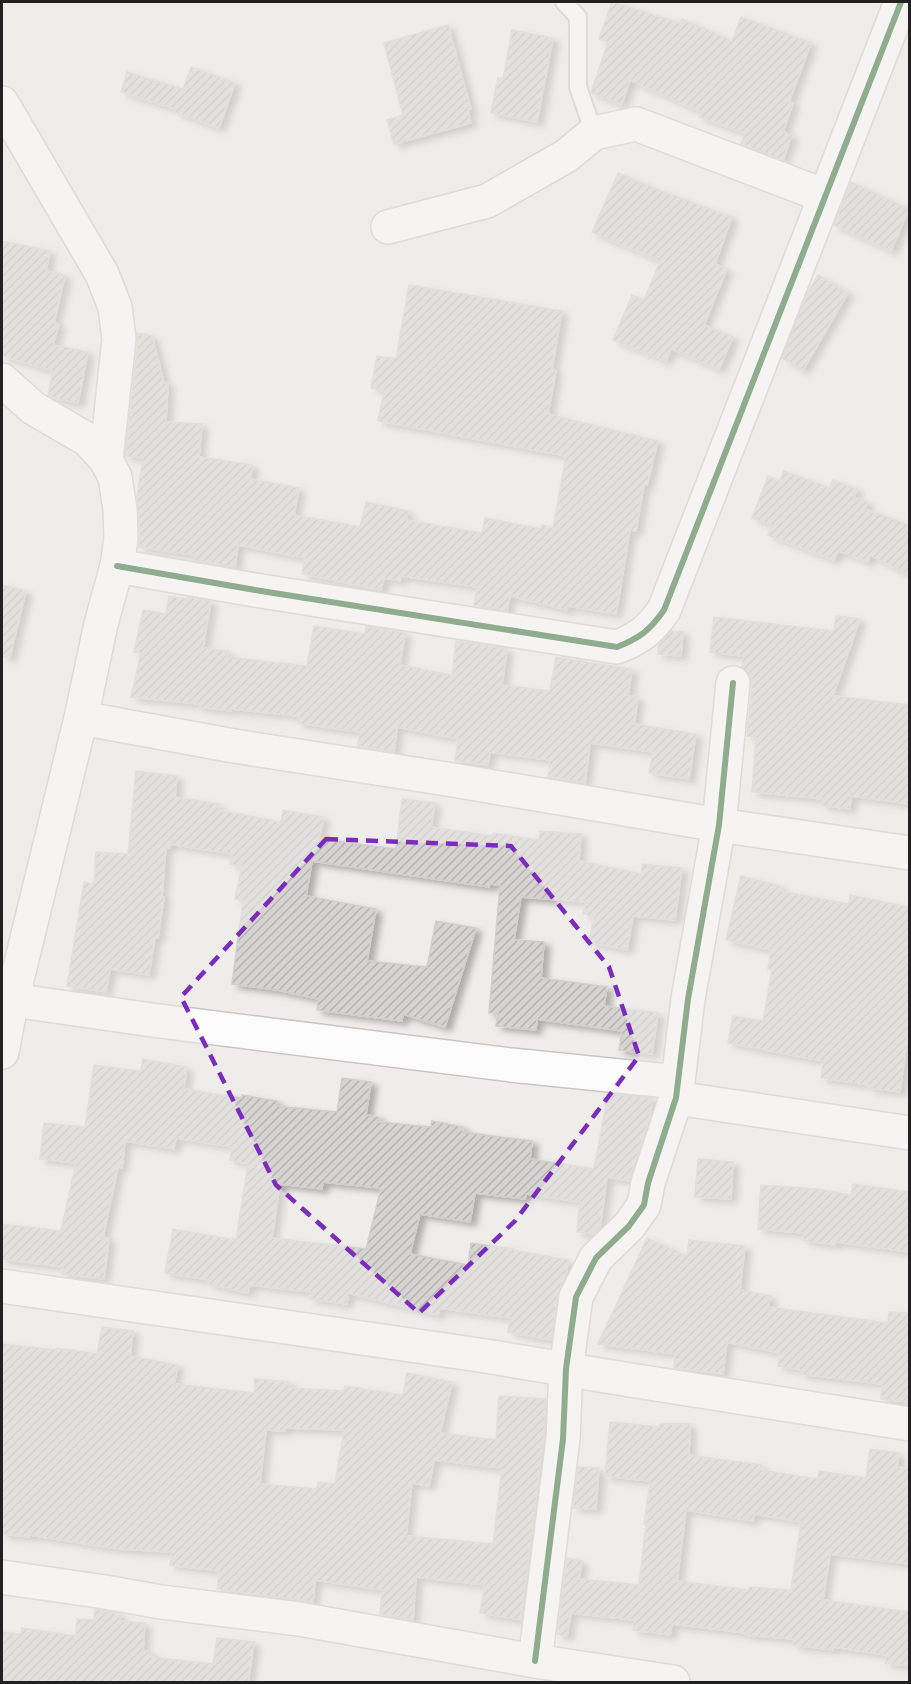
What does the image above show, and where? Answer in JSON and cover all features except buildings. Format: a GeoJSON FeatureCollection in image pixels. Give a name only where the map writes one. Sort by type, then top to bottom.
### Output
{"type":"FeatureCollection","features":[{"type":"Feature","properties":{"kind":"street"},"geometry":{"type":"LineString","coordinates":[[117,566],[617,647],[634,641],[651,628],[664,610],[901,2]]}},
{"type":"Feature","properties":{"kind":"street"},"geometry":{"type":"LineString","coordinates":[[2,103],[102,274],[115,307],[119,339],[106,460]]}},
{"type":"Feature","properties":{"kind":"street"},"geometry":{"type":"LineString","coordinates":[[388,227],[487,201],[566,156],[594,133],[636,124],[825,196]]}},
{"type":"Feature","properties":{"kind":"street"},"geometry":{"type":"LineString","coordinates":[[2,380],[33,408],[88,440],[106,460],[115,477],[120,509],[121,538],[117,566],[101,624],[81,718],[12,1000],[2,1053]]}},
{"type":"Feature","properties":{"kind":"street"},"geometry":{"type":"LineString","coordinates":[[544,1669],[563,1439],[566,1369],[576,1297],[596,1258],[629,1226],[644,1205],[648,1183],[677,1090],[688,999],[718,825],[733,683]]}},
{"type":"Feature","properties":{"kind":"street"},"geometry":{"type":"LineString","coordinates":[[81,718],[234,746],[718,825],[909,853]]}},
{"type":"Feature","properties":{"kind":"street"},"geometry":{"type":"LineString","coordinates":[[12,1000],[511,1065],[677,1090],[909,1133]]}},
{"type":"Feature","properties":{"kind":"street"},"geometry":{"type":"LineString","coordinates":[[2,1286],[486,1356],[909,1424]]}},
{"type":"Feature","properties":{"kind":"street"},"geometry":{"type":"LineString","coordinates":[[2,1576],[160,1602],[299,1619],[544,1669],[673,1683]]}},
{"type":"Feature","properties":{"kind":"lane"},"geometry":{"type":"LineString","coordinates":[[564,2],[578,17],[578,87],[594,133]]}},
{"type":"Feature","properties":{"kind":"highlighted area"},"geometry":{"type":"Polygon","coordinates":[[[326,839],[511,846],[609,967],[639,1056],[515,1221],[419,1313],[276,1185],[181,997],[326,839]]]}},
{"type":"Feature","properties":{"kind":"cycle path"},"geometry":{"type":"LineString","coordinates":[[117,566],[617,647],[644,633],[664,610],[901,2]]}},
{"type":"Feature","properties":{"kind":"cycle path"},"geometry":{"type":"LineString","coordinates":[[535,1661],[563,1439],[566,1369],[576,1297],[596,1258],[629,1226],[644,1205],[648,1183],[676,1098],[688,999],[719,825],[733,683]]}}]}
